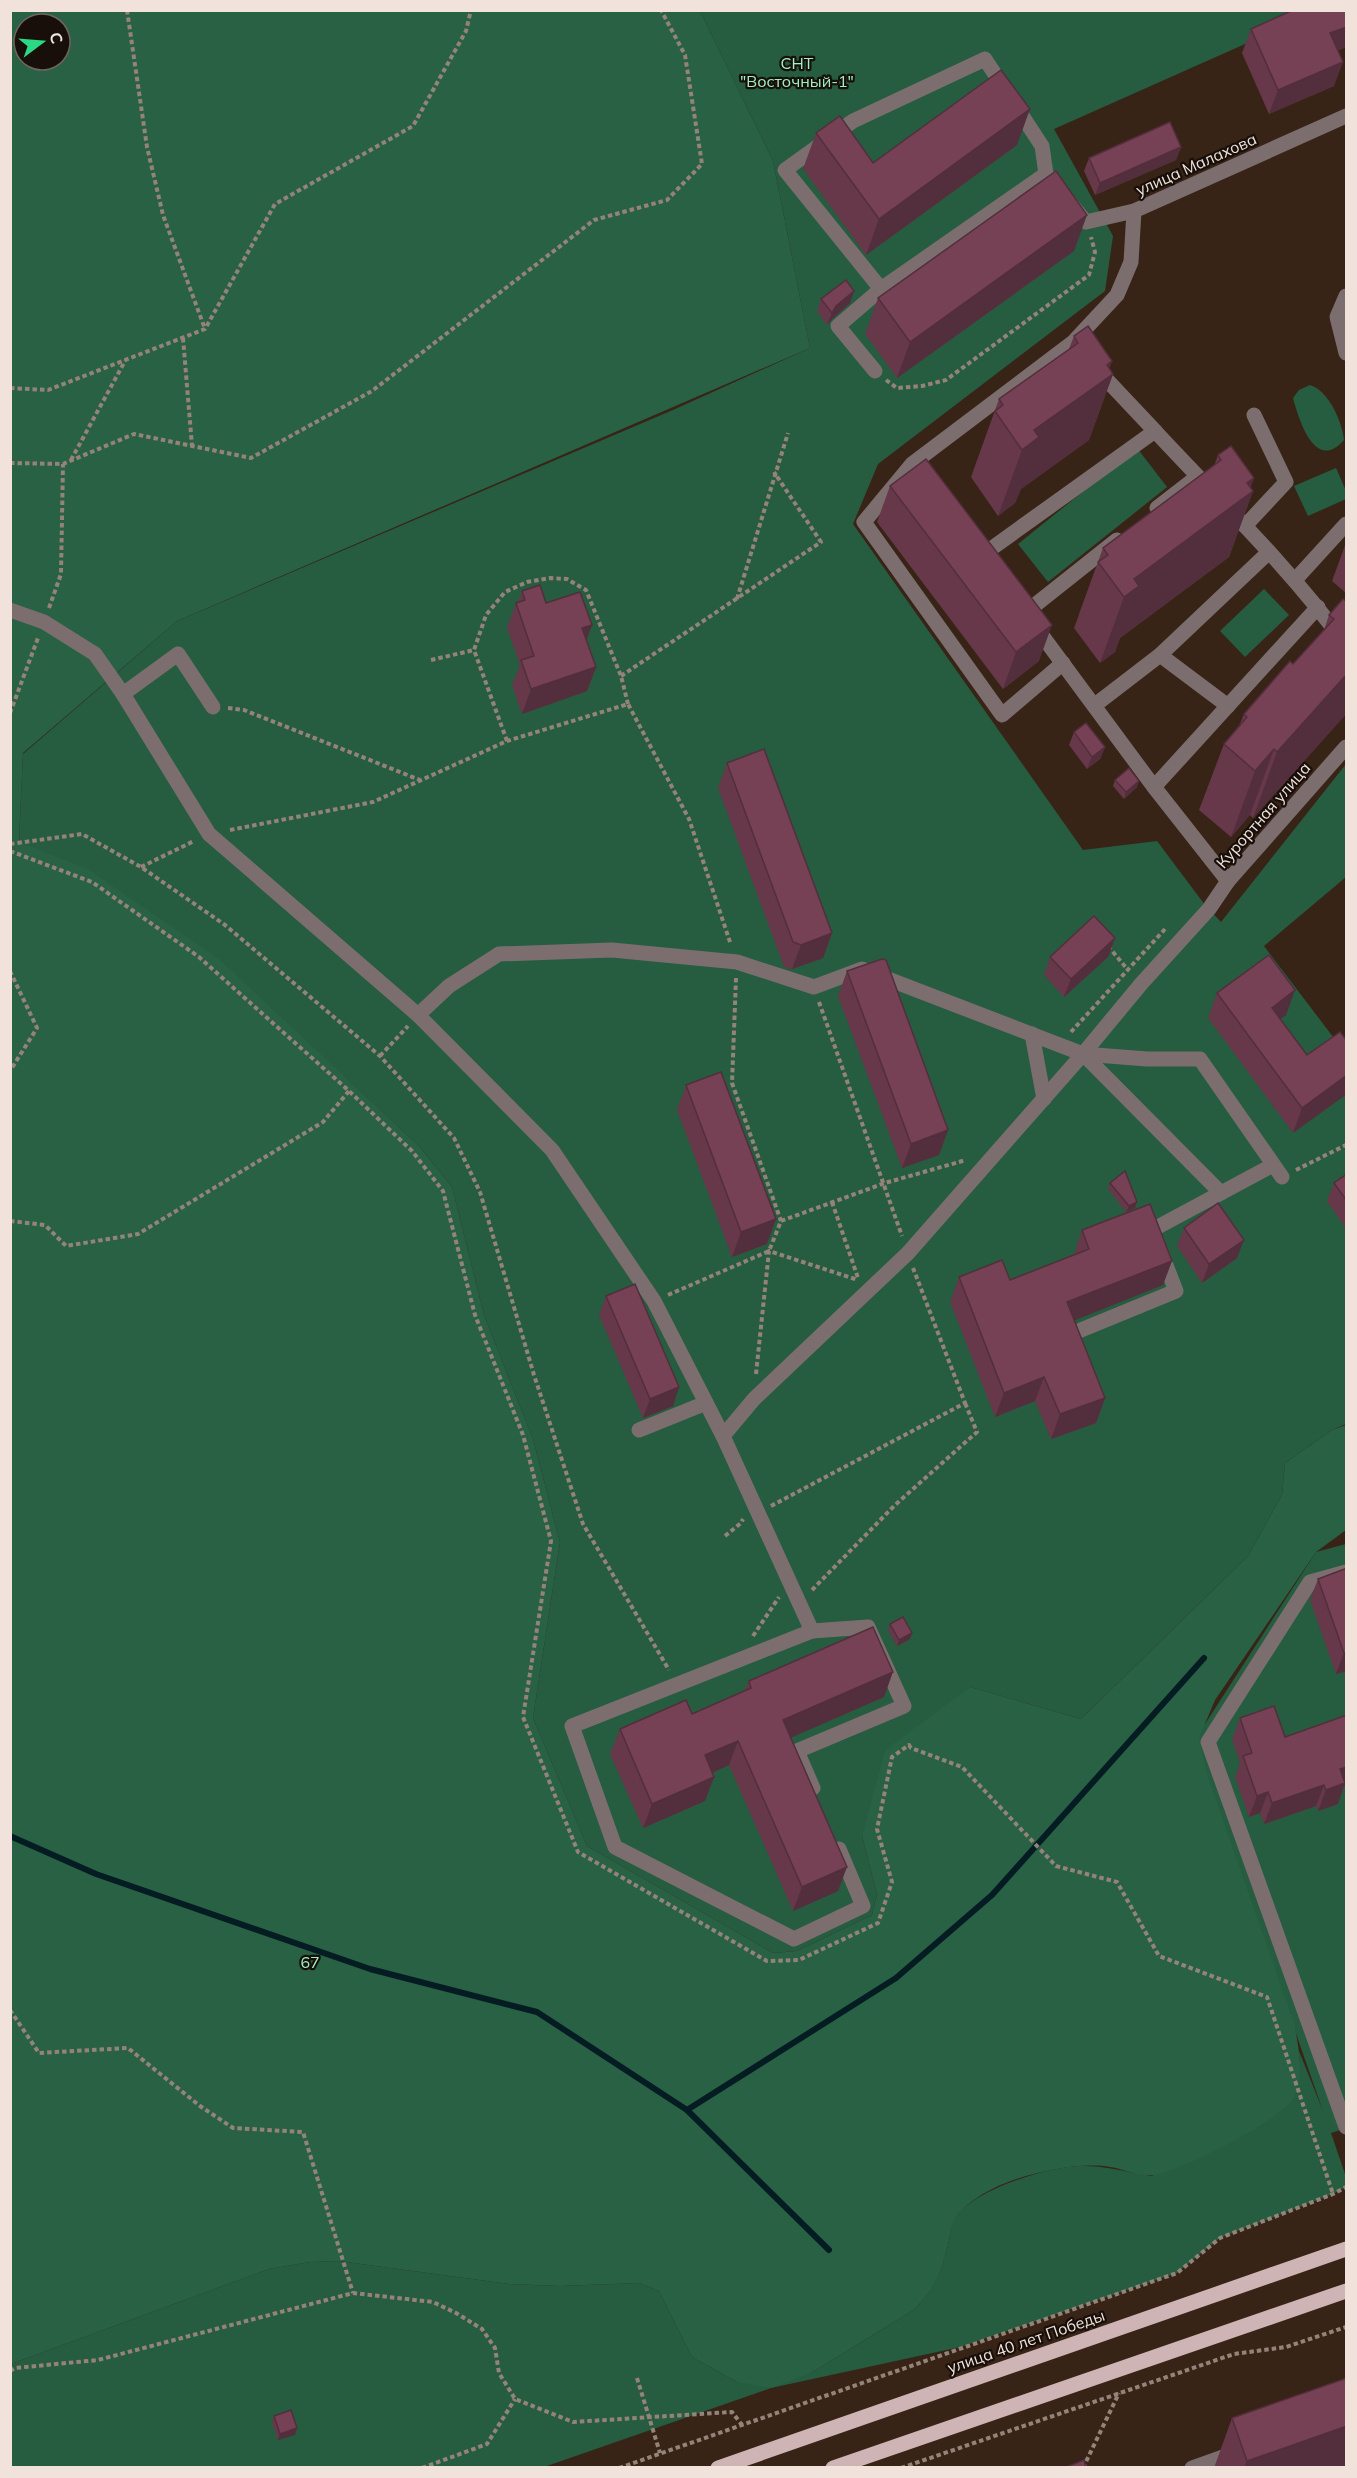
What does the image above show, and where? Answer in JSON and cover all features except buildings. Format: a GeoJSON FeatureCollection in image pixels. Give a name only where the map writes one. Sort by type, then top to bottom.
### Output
{"type":"FeatureCollection","features":[{"type":"Feature","properties":{"kind":"main road","name":"улица 40 лет Победы"},"geometry":{"type":"LineString","coordinates":[[718,2468],[1347,2249]]}},
{"type":"Feature","properties":{"kind":"main road"},"geometry":{"type":"LineString","coordinates":[[833,2468],[1347,2290]]}},
{"type":"Feature","properties":{"kind":"street"},"geometry":{"type":"LineString","coordinates":[[881,289],[786,170],[853,122],[985,60],[1042,146],[1046,174],[1086,222],[1134,212]]}},
{"type":"Feature","properties":{"kind":"street","name":"улица Малахова"},"geometry":{"type":"LineString","coordinates":[[1063,663],[1002,715],[864,522],[915,468],[1072,343],[1117,295],[1131,262],[1134,212],[1347,116]]}},
{"type":"Feature","properties":{"kind":"street"},"geometry":{"type":"LineString","coordinates":[[875,371],[838,326],[881,289],[1046,174]]}},
{"type":"Feature","properties":{"kind":"street"},"geometry":{"type":"LineString","coordinates":[[1347,296],[1337,317],[1347,353]]}},
{"type":"Feature","properties":{"kind":"street"},"geometry":{"type":"LineString","coordinates":[[1072,343],[1295,580],[1347,645]]}},
{"type":"Feature","properties":{"kind":"street"},"geometry":{"type":"LineString","coordinates":[[1245,526],[1287,482],[1254,415]]}},
{"type":"Feature","properties":{"kind":"street"},"geometry":{"type":"LineString","coordinates":[[993,572],[977,551],[1155,431]]}},
{"type":"Feature","properties":{"kind":"street"},"geometry":{"type":"LineString","coordinates":[[1143,520],[1197,477]]}},
{"type":"Feature","properties":{"kind":"street"},"geometry":{"type":"LineString","coordinates":[[1295,580],[1347,524]]}},
{"type":"Feature","properties":{"kind":"street"},"geometry":{"type":"LineString","coordinates":[[1124,534],[1021,609],[1095,705],[1154,787],[1228,881]]}},
{"type":"Feature","properties":{"kind":"street"},"geometry":{"type":"LineString","coordinates":[[1095,705],[1160,655],[1269,552]]}},
{"type":"Feature","properties":{"kind":"street"},"geometry":{"type":"LineString","coordinates":[[1154,787],[1318,607]]}},
{"type":"Feature","properties":{"kind":"street"},"geometry":{"type":"LineString","coordinates":[[10,610],[44,622],[95,654],[112,676],[209,834],[418,1015],[552,1150],[654,1301],[723,1436],[812,1631]]}},
{"type":"Feature","properties":{"kind":"street"},"geometry":{"type":"LineString","coordinates":[[123,694],[178,654],[213,707]]}},
{"type":"Feature","properties":{"kind":"street"},"geometry":{"type":"LineString","coordinates":[[1160,655],[1228,706]]}},
{"type":"Feature","properties":{"kind":"street","name":"Курортная улица"},"geometry":{"type":"LineString","coordinates":[[723,1436],[754,1399],[864,1287],[908,1253],[1209,909],[1228,881],[1347,747]]}},
{"type":"Feature","properties":{"kind":"street"},"geometry":{"type":"LineString","coordinates":[[418,1015],[449,986],[499,954],[612,950],[737,962],[814,987],[862,969],[1083,1054],[1147,1059],[1200,1059],[1278,1171],[1221,1193],[1152,1230]]}},
{"type":"Feature","properties":{"kind":"street"},"geometry":{"type":"LineString","coordinates":[[1032,1034],[1044,1099]]}},
{"type":"Feature","properties":{"kind":"street"},"geometry":{"type":"LineString","coordinates":[[1083,1054],[1221,1193]]}},
{"type":"Feature","properties":{"kind":"street"},"geometry":{"type":"LineString","coordinates":[[1081,1330],[1176,1291],[1145,1215],[1134,1220]]}},
{"type":"Feature","properties":{"kind":"street"},"geometry":{"type":"LineString","coordinates":[[639,1430],[706,1402]]}},
{"type":"Feature","properties":{"kind":"street"},"geometry":{"type":"LineString","coordinates":[[1347,1572],[1310,1582],[1208,1742],[1347,2127]]}},
{"type":"Feature","properties":{"kind":"street"},"geometry":{"type":"LineString","coordinates":[[819,1803],[797,1751],[904,1706],[868,1627],[812,1631],[572,1726],[615,1847],[794,1939],[863,1906],[832,1834]]}},
{"type":"Feature","properties":{"kind":"street"},"geometry":{"type":"LineString","coordinates":[[1192,2468],[1247,2449]]}},
{"type":"Feature","properties":{"kind":"path"},"geometry":{"type":"LineString","coordinates":[[127,10],[150,158],[164,214],[205,329]]}},
{"type":"Feature","properties":{"kind":"path"},"geometry":{"type":"LineString","coordinates":[[10,388],[48,390],[205,329],[274,204],[413,126],[466,31],[471,10]]}},
{"type":"Feature","properties":{"kind":"path"},"geometry":{"type":"LineString","coordinates":[[10,463],[63,464],[134,434],[251,458],[372,391],[594,220],[667,200],[702,164],[685,55],[661,10]]}},
{"type":"Feature","properties":{"kind":"path"},"geometry":{"type":"LineString","coordinates":[[875,371],[897,388],[922,386],[946,380],[954,375],[1089,274],[1095,252],[1086,222]]}},
{"type":"Feature","properties":{"kind":"path"},"geometry":{"type":"LineString","coordinates":[[183,338],[192,446]]}},
{"type":"Feature","properties":{"kind":"path"},"geometry":{"type":"LineString","coordinates":[[71,460],[125,360]]}},
{"type":"Feature","properties":{"kind":"path"},"geometry":{"type":"LineString","coordinates":[[736,599],[788,432]]}},
{"type":"Feature","properties":{"kind":"path"},"geometry":{"type":"LineString","coordinates":[[10,713],[61,574],[63,464]]}},
{"type":"Feature","properties":{"kind":"path"},"geometry":{"type":"LineString","coordinates":[[621,676],[821,542],[774,472]]}},
{"type":"Feature","properties":{"kind":"path"},"geometry":{"type":"LineString","coordinates":[[507,741],[474,650],[486,615],[505,592],[527,582],[550,578],[567,579],[586,590],[621,676],[628,704],[688,819],[737,962],[732,1083],[781,1221],[770,1251],[754,1399]]}},
{"type":"Feature","properties":{"kind":"path"},"geometry":{"type":"LineString","coordinates":[[431,660],[474,650]]}},
{"type":"Feature","properties":{"kind":"path"},"geometry":{"type":"LineString","coordinates":[[141,867],[209,834],[373,802],[507,741],[628,704]]}},
{"type":"Feature","properties":{"kind":"path"},"geometry":{"type":"LineString","coordinates":[[213,707],[244,710],[421,780]]}},
{"type":"Feature","properties":{"kind":"path"},"geometry":{"type":"LineString","coordinates":[[10,844],[82,834],[141,867],[225,925],[380,1056],[454,1138],[480,1192],[534,1375],[583,1524],[677,1684]]}},
{"type":"Feature","properties":{"kind":"path"},"geometry":{"type":"LineString","coordinates":[[10,851],[92,882],[199,957],[349,1091],[412,1151],[443,1191],[475,1315],[523,1435],[551,1541],[523,1717],[578,1852],[767,1961],[799,1960],[878,1923],[891,1882],[877,1829],[892,1757],[909,1745],[911,1748],[962,1767],[1024,1835],[1056,1866],[1117,1882],[1159,1956],[1267,1997],[1333,2194]]}},
{"type":"Feature","properties":{"kind":"path"},"geometry":{"type":"LineString","coordinates":[[1059,1045],[1166,928]]}},
{"type":"Feature","properties":{"kind":"path"},"geometry":{"type":"LineString","coordinates":[[1103,941],[1141,984]]}},
{"type":"Feature","properties":{"kind":"path"},"geometry":{"type":"LineString","coordinates":[[10,971],[16,988],[37,1028],[10,1071]]}},
{"type":"Feature","properties":{"kind":"path"},"geometry":{"type":"LineString","coordinates":[[798,1603],[895,1505],[977,1432],[908,1253],[814,987]]}},
{"type":"Feature","properties":{"kind":"path"},"geometry":{"type":"LineString","coordinates":[[380,1056],[418,1015]]}},
{"type":"Feature","properties":{"kind":"path"},"geometry":{"type":"LineString","coordinates":[[10,1221],[45,1225],[66,1246],[138,1234],[323,1122],[349,1091]]}},
{"type":"Feature","properties":{"kind":"path"},"geometry":{"type":"LineString","coordinates":[[1278,1171],[1347,1145]]}},
{"type":"Feature","properties":{"kind":"path"},"geometry":{"type":"LineString","coordinates":[[781,1221],[885,1183],[998,1151]]}},
{"type":"Feature","properties":{"kind":"path"},"geometry":{"type":"LineString","coordinates":[[832,1202],[864,1287]]}},
{"type":"Feature","properties":{"kind":"path"},"geometry":{"type":"LineString","coordinates":[[654,1301],[770,1251],[864,1287]]}},
{"type":"Feature","properties":{"kind":"path"},"geometry":{"type":"LineString","coordinates":[[758,1513],[965,1403]]}},
{"type":"Feature","properties":{"kind":"path"},"geometry":{"type":"LineString","coordinates":[[736,1663],[789,1582]]}},
{"type":"Feature","properties":{"kind":"path"},"geometry":{"type":"LineString","coordinates":[[10,2010],[39,2053],[128,2048],[200,2106],[233,2128],[303,2132],[352,2292]]}},
{"type":"Feature","properties":{"kind":"path"},"geometry":{"type":"LineString","coordinates":[[619,2468],[1177,2273],[1220,2238],[1347,2187]]}},
{"type":"Feature","properties":{"kind":"path"},"geometry":{"type":"LineString","coordinates":[[10,2371],[15,2368],[98,2360],[352,2292],[434,2302],[482,2329],[495,2348],[499,2373],[515,2399],[573,2422],[732,2412],[742,2425]]}},
{"type":"Feature","properties":{"kind":"path"},"geometry":{"type":"LineString","coordinates":[[901,2468],[1234,2354],[1286,2347],[1347,2327]]}},
{"type":"Feature","properties":{"kind":"path"},"geometry":{"type":"LineString","coordinates":[[637,2378],[660,2453]]}},
{"type":"Feature","properties":{"kind":"path"},"geometry":{"type":"LineString","coordinates":[[1083,2468],[1119,2393]]}},
{"type":"Feature","properties":{"kind":"path"},"geometry":{"type":"LineString","coordinates":[[422,2468],[487,2444],[515,2399]]}},
{"type":"Feature","properties":{"kind":"green space","name":"67"},"geometry":{"type":"Polygon","coordinates":[[[11,11],[700,11],[773,161],[810,348],[177,621],[23,753],[19,842],[88,869],[219,959],[419,1146],[452,1187],[484,1315],[533,1439],[560,1542],[533,1718],[587,1846],[773,1953],[797,1951],[872,1915],[877,1894],[862,1836],[885,1750],[970,1687],[1081,1719],[1248,1556],[1282,1495],[1285,1463],[1332,1430],[1346,1425],[1346,1530],[1316,1552],[1215,1700],[1199,1738],[1207,1774],[1294,2023],[1300,2062],[1299,2082],[1293,2099],[1269,2120],[1185,2165],[1154,2175],[1097,2166],[1067,2167],[1020,2178],[988,2191],[970,2202],[956,2217],[936,2282],[920,2304],[811,2373],[771,2388],[737,2382],[692,2357],[659,2291],[639,2283],[559,2286],[509,2284],[339,2261],[310,2262],[269,2269],[11,2364],[11,11]]]}},
{"type":"Feature","properties":{"kind":"green space","name":"СНТ \"Восточный-1\""},"geometry":{"type":"Polygon","coordinates":[[[700,11],[1319,11],[1054,129],[1113,236],[1105,291],[878,464],[853,524],[1083,850],[1157,841],[1205,905],[1221,922],[1346,764],[1346,877],[1264,946],[1346,1054],[1346,1424],[1332,1430],[1285,1463],[1282,1495],[1248,1556],[1081,1719],[970,1687],[862,1836],[877,1894],[872,1915],[797,1951],[773,1953],[587,1846],[533,1718],[560,1542],[533,1439],[484,1315],[452,1187],[419,1146],[337,1070],[19,842],[23,754],[177,621],[673,410],[810,348],[773,161],[700,11]]]}},
{"type":"Feature","properties":{"kind":"green space"},"geometry":{"type":"Polygon","coordinates":[[[1310,385],[1317,388],[1329,400],[1341,425],[1344,440],[1334,449],[1325,450],[1317,447],[1310,440],[1299,418],[1293,398],[1299,390],[1310,385]]]}},
{"type":"Feature","properties":{"kind":"green space"},"geometry":{"type":"Polygon","coordinates":[[[1137,448],[1167,487],[1048,582],[1018,544],[1137,448]]]}},
{"type":"Feature","properties":{"kind":"green space"},"geometry":{"type":"Polygon","coordinates":[[[1336,468],[1346,491],[1346,499],[1308,516],[1294,486],[1336,468]]]}},
{"type":"Feature","properties":{"kind":"green space"},"geometry":{"type":"Polygon","coordinates":[[[1264,589],[1289,615],[1245,657],[1220,631],[1264,589]]]}},
{"type":"Feature","properties":{"kind":"green space"},"geometry":{"type":"Polygon","coordinates":[[[1346,1544],[1346,2128],[1331,2133],[1346,2177],[1346,2187],[1220,2238],[1177,2273],[960,2347],[771,2388],[544,2467],[11,2468],[11,2364],[269,2269],[310,2262],[339,2261],[509,2284],[559,2286],[639,2283],[659,2291],[692,2357],[737,2382],[811,2373],[920,2304],[939,2273],[953,2222],[961,2211],[974,2200],[991,2191],[1029,2176],[1065,2167],[1088,2166],[1152,2176],[1300,2072],[1299,2051],[1323,2111],[1194,1741],[1316,1552],[1346,1544]]]}},
{"type":"Feature","properties":{"kind":"waterway"},"geometry":{"type":"LineString","coordinates":[[687,2110],[896,1978],[992,1895],[1204,1658]]}},
{"type":"Feature","properties":{"kind":"waterway"},"geometry":{"type":"LineString","coordinates":[[10,1836],[96,1874],[370,1969],[537,2012],[687,2110],[829,2250]]}}]}
